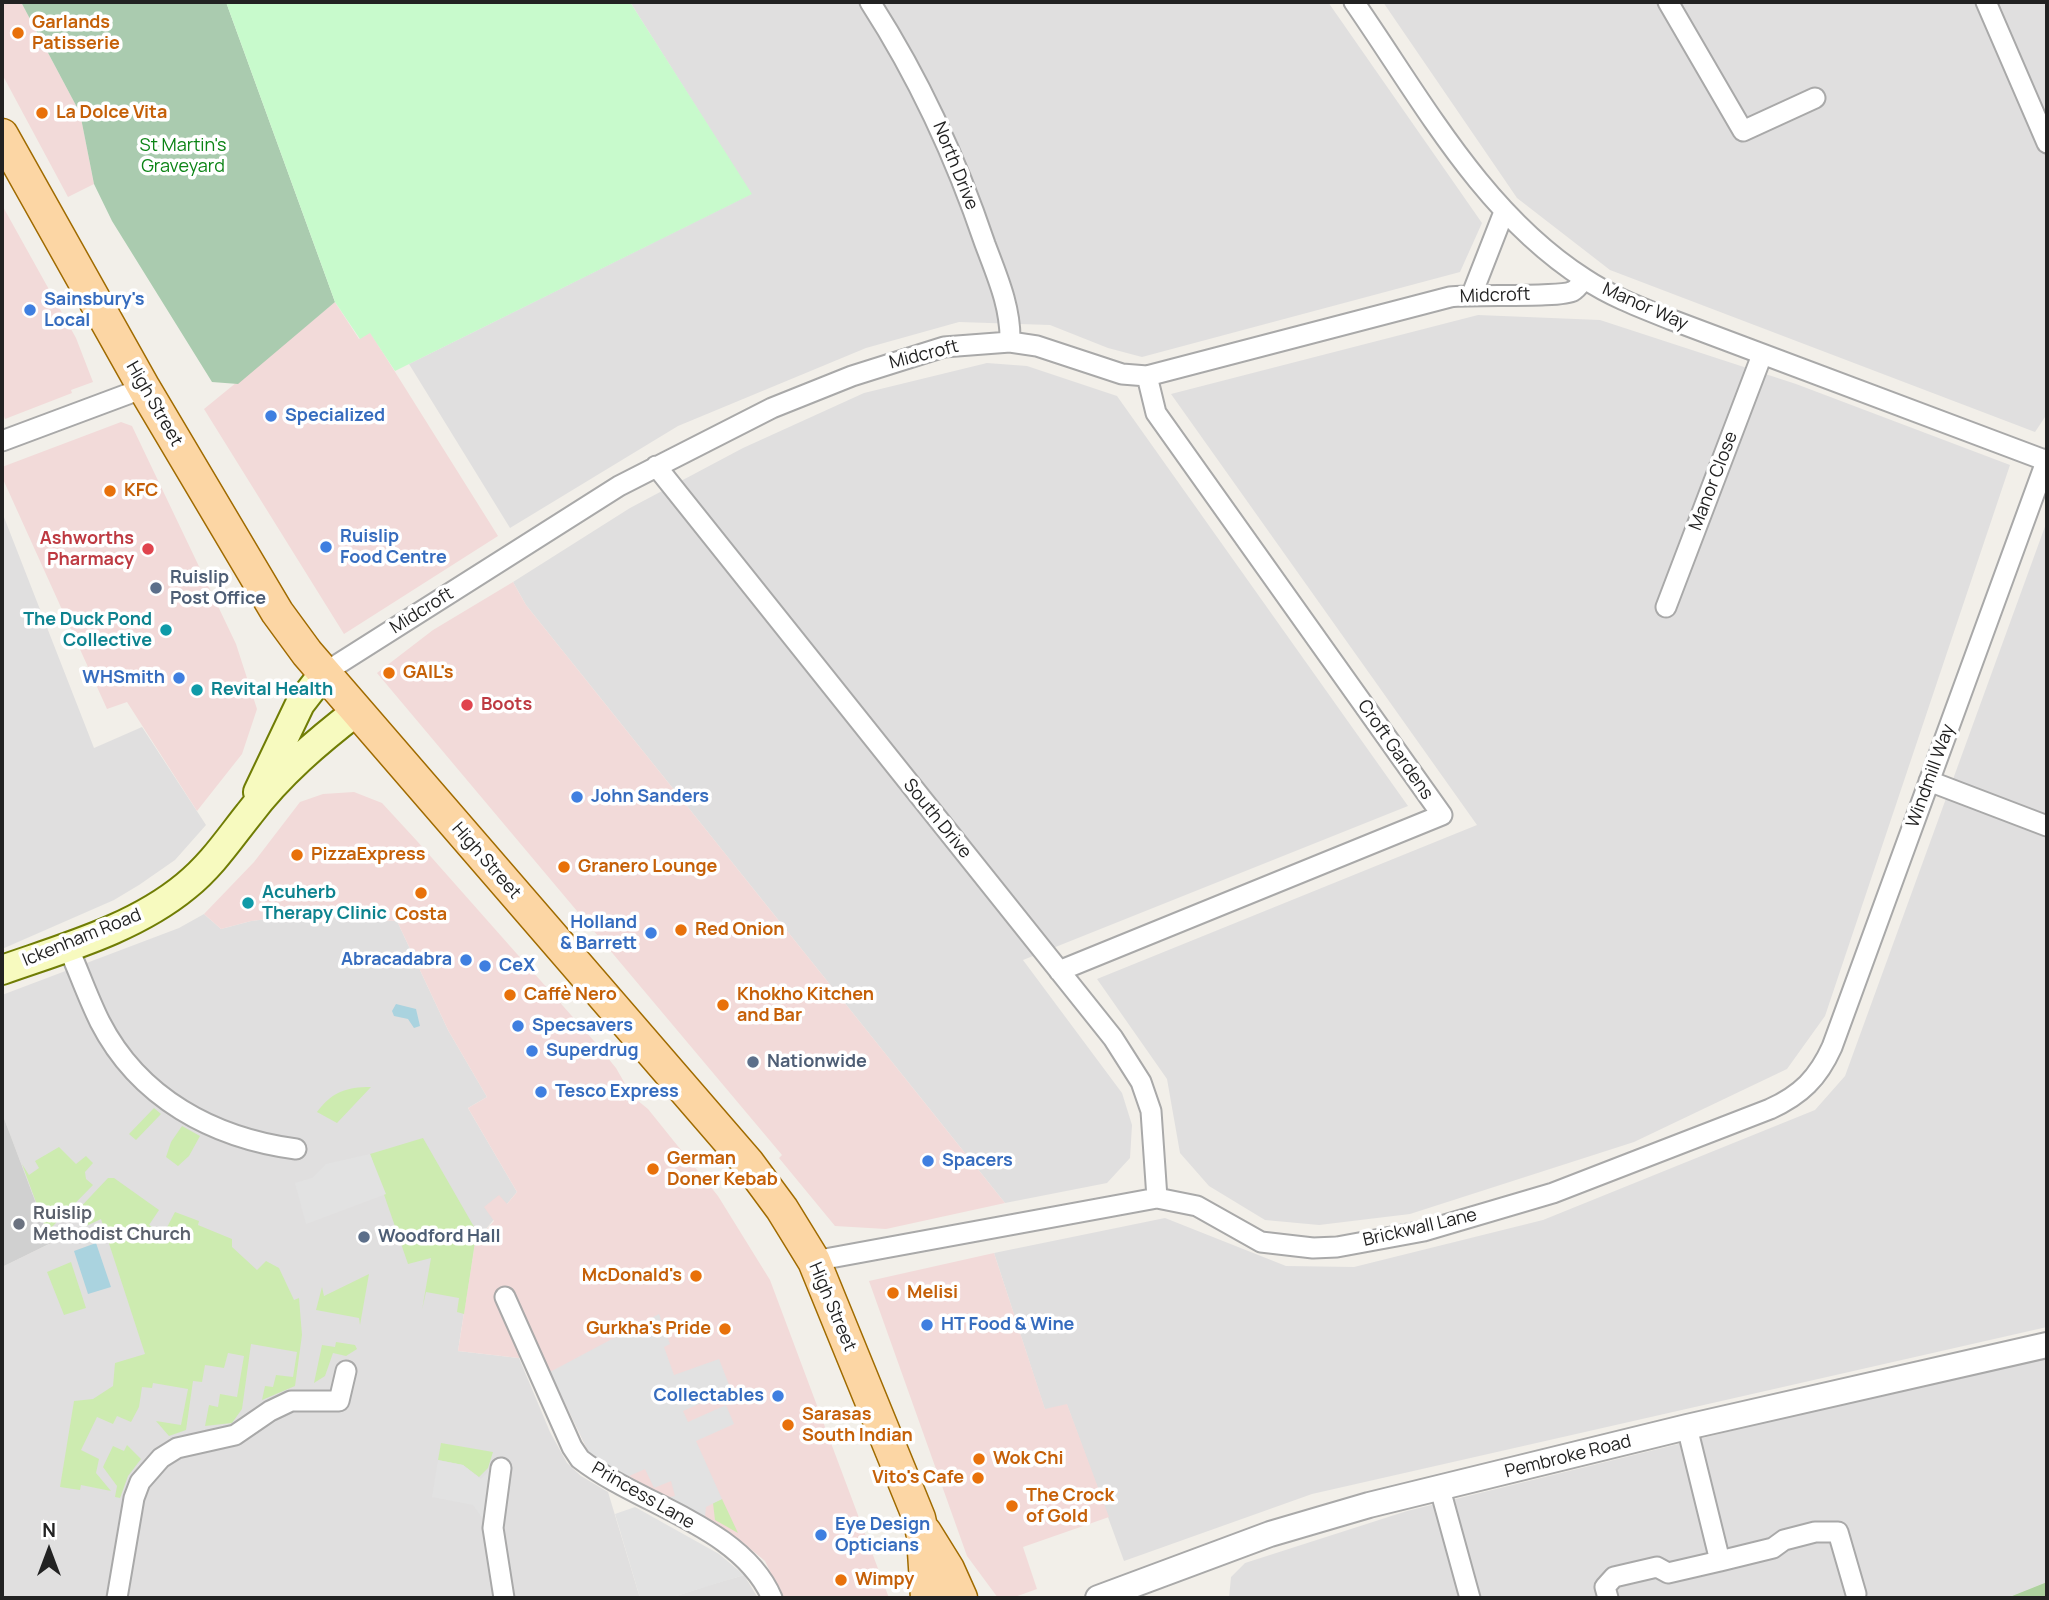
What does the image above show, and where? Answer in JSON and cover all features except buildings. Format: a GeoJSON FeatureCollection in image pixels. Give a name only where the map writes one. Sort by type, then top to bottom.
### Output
{"type":"FeatureCollection","features":[{"type":"Feature","properties":{"kind":"main road","name":"High Street"},"geometry":{"type":"LineString","coordinates":[[2,135],[144,388],[277,612],[324,673],[748,1163],[782,1209],[814,1261],[919,1518],[928,1598]]}},
{"type":"Feature","properties":{"kind":"main road","name":"Ickenham Road"},"geometry":{"type":"LineString","coordinates":[[248,814],[300,704],[324,673]]}},
{"type":"Feature","properties":{"kind":"main road","name":"Ickenham Road"},"geometry":{"type":"LineString","coordinates":[[2,970],[68,947],[152,909],[185,887],[213,860],[248,814],[313,745],[357,710]]}},
{"type":"Feature","properties":{"kind":"main road"},"geometry":{"type":"LineString","coordinates":[[919,1518],[961,1598]]}},
{"type":"Feature","properties":{"kind":"street","name":"North Drive"},"geometry":{"type":"LineString","coordinates":[[870,2],[935,115],[968,194],[1007,307],[1010,342]]}},
{"type":"Feature","properties":{"kind":"street","name":"Manor Way"},"geometry":{"type":"LineString","coordinates":[[1354,2],[1484,190],[1504,212],[1584,279],[1626,301],[1762,355],[2047,460]]}},
{"type":"Feature","properties":{"kind":"street"},"geometry":{"type":"LineString","coordinates":[[1668,2],[1742,131],[1815,98]]}},
{"type":"Feature","properties":{"kind":"street"},"geometry":{"type":"LineString","coordinates":[[1986,2],[2047,143]]}},
{"type":"Feature","properties":{"kind":"street"},"geometry":{"type":"LineString","coordinates":[[1472,294],[1504,212]]}},
{"type":"Feature","properties":{"kind":"street","name":"Midcroft"},"geometry":{"type":"LineString","coordinates":[[324,673],[619,486],[656,466],[772,408],[852,376],[944,347],[1010,342],[1037,346],[1122,374],[1147,376],[1472,294],[1561,294],[1573,291],[1584,279]]}},
{"type":"Feature","properties":{"kind":"street","name":"Manor Close"},"geometry":{"type":"LineString","coordinates":[[1666,607],[1762,355]]}},
{"type":"Feature","properties":{"kind":"street","name":"Croft Gardens"},"geometry":{"type":"LineString","coordinates":[[1059,971],[1442,815],[1156,413],[1147,376]]}},
{"type":"Feature","properties":{"kind":"street"},"geometry":{"type":"LineString","coordinates":[[2,441],[144,388]]}},
{"type":"Feature","properties":{"kind":"street","name":"Windmill Way"},"geometry":{"type":"LineString","coordinates":[[1808,1086],[1818,1075],[1832,1047],[2047,460]]}},
{"type":"Feature","properties":{"kind":"street","name":"South Drive"},"geometry":{"type":"LineString","coordinates":[[656,466],[1113,1038],[1147,1096],[1154,1128],[1157,1198]]}},
{"type":"Feature","properties":{"kind":"street"},"geometry":{"type":"LineString","coordinates":[[1929,782],[2047,826]]}},
{"type":"Feature","properties":{"kind":"street"},"geometry":{"type":"LineString","coordinates":[[68,947],[112,1042],[152,1089],[179,1110],[210,1127],[261,1145],[296,1149]]}},
{"type":"Feature","properties":{"kind":"street","name":"Brickwall Lane"},"geometry":{"type":"LineString","coordinates":[[814,1261],[1157,1198],[1197,1206],[1243,1234],[1281,1246],[1337,1247],[1392,1238],[1553,1193],[1770,1109],[1808,1086]]}},
{"type":"Feature","properties":{"kind":"street","name":"Princess Lane"},"geometry":{"type":"LineString","coordinates":[[505,1297],[572,1447],[580,1459],[737,1550],[760,1574],[772,1598]]}},
{"type":"Feature","properties":{"kind":"street","name":"Pembroke Road"},"geometry":{"type":"LineString","coordinates":[[1098,1598],[1270,1534],[1687,1427],[2047,1345]]}},
{"type":"Feature","properties":{"kind":"street"},"geometry":{"type":"LineString","coordinates":[[117,1598],[134,1498],[149,1469],[177,1448],[235,1435],[280,1405],[313,1399],[339,1401],[346,1371]]}},
{"type":"Feature","properties":{"kind":"street"},"geometry":{"type":"LineString","coordinates":[[1687,1427],[1720,1561]]}},
{"type":"Feature","properties":{"kind":"street"},"geometry":{"type":"LineString","coordinates":[[501,1468],[493,1528],[504,1598]]}},
{"type":"Feature","properties":{"kind":"street"},"geometry":{"type":"LineString","coordinates":[[1440,1489],[1470,1598]]}},
{"type":"Feature","properties":{"kind":"street"},"geometry":{"type":"LineString","coordinates":[[1608,1598],[1605,1587],[1614,1577],[1657,1567],[1668,1573],[1773,1548],[1784,1540],[1815,1532],[1838,1532],[1856,1594]]}},
{"type":"Feature","properties":{"kind":"shaded area"},"geometry":{"type":"Polygon","coordinates":[[[2,2],[21,2],[80,113],[94,184],[68,197],[2,74],[2,2]]]}},
{"type":"Feature","properties":{"kind":"shaded area"},"geometry":{"type":"Polygon","coordinates":[[[630,2],[1328,2],[1482,223],[1460,272],[1142,357],[1108,348],[1050,325],[959,322],[866,348],[678,426],[510,528],[409,364],[751,194],[630,2]]]}},
{"type":"Feature","properties":{"kind":"shaded area"},"geometry":{"type":"Polygon","coordinates":[[[1383,2],[2047,2],[2047,414],[2035,432],[1610,270],[1517,198],[1383,2]]]}},
{"type":"Feature","properties":{"kind":"shaded area"},"geometry":{"type":"Polygon","coordinates":[[[2,205],[76,338],[93,382],[5,419],[2,411],[2,205]]]}},
{"type":"Feature","properties":{"kind":"shaded area"},"geometry":{"type":"Polygon","coordinates":[[[335,302],[359,339],[370,332],[498,536],[344,634],[204,409],[335,302]]]}},
{"type":"Feature","properties":{"kind":"shaded area"},"geometry":{"type":"Polygon","coordinates":[[[1478,315],[1600,320],[1796,384],[2010,465],[1825,1016],[1787,1069],[1634,1142],[1410,1214],[1319,1225],[1265,1220],[1209,1186],[1180,1153],[1167,1079],[1097,979],[1477,825],[1171,394],[1478,315]]]}},
{"type":"Feature","properties":{"kind":"shaded area"},"geometry":{"type":"Polygon","coordinates":[[[987,363],[1027,366],[1117,396],[1408,806],[1023,960],[1122,1093],[1132,1125],[1130,1158],[1107,1183],[1005,1203],[526,605],[513,582],[630,508],[743,448],[864,393],[987,363]]]}},
{"type":"Feature","properties":{"kind":"shaded area"},"geometry":{"type":"Polygon","coordinates":[[[121,422],[132,426],[236,644],[257,709],[242,754],[197,811],[127,702],[107,709],[2,477],[2,467],[121,422]]]}},
{"type":"Feature","properties":{"kind":"shaded area"},"geometry":{"type":"Polygon","coordinates":[[[2,512],[94,748],[142,727],[206,825],[175,860],[139,885],[114,900],[2,949],[2,512]]]}},
{"type":"Feature","properties":{"kind":"shaded area"},"geometry":{"type":"Polygon","coordinates":[[[2047,521],[2047,1327],[1312,1494],[1124,1561],[1067,1405],[1045,1410],[994,1253],[1165,1218],[1286,1266],[1354,1267],[1543,1220],[1815,1110],[1845,1076],[2047,521]]]}},
{"type":"Feature","properties":{"kind":"shaded area"},"geometry":{"type":"Polygon","coordinates":[[[513,582],[526,605],[1005,1203],[886,1229],[835,1226],[779,1158],[782,1155],[377,673],[433,630],[513,582]]]}},
{"type":"Feature","properties":{"kind":"shaded area"},"geometry":{"type":"Polygon","coordinates":[[[354,792],[382,803],[417,841],[594,1041],[616,1068],[632,1096],[648,1109],[718,1196],[770,1280],[889,1598],[783,1598],[765,1561],[741,1541],[589,1453],[540,1350],[519,1358],[458,1351],[475,1242],[494,1221],[484,1207],[499,1195],[507,1204],[517,1192],[468,1108],[487,1097],[448,1030],[397,921],[292,916],[251,921],[221,929],[204,914],[254,862],[300,802],[323,794],[354,792]]]}},
{"type":"Feature","properties":{"kind":"shaded area"},"geometry":{"type":"Polygon","coordinates":[[[204,914],[221,929],[251,921],[292,916],[397,921],[448,1030],[487,1097],[468,1108],[517,1192],[475,1242],[458,1351],[519,1358],[550,1432],[567,1463],[581,1476],[608,1492],[640,1598],[2,1598],[2,1267],[51,1243],[2,1113],[2,995],[179,928],[204,914]]]}},
{"type":"Feature","properties":{"kind":"shaded area"},"geometry":{"type":"Polygon","coordinates":[[[2,1113],[51,1243],[2,1267],[2,1113]]]}},
{"type":"Feature","properties":{"kind":"shaded area"},"geometry":{"type":"Polygon","coordinates":[[[370,1154],[386,1194],[306,1224],[295,1183],[312,1178],[326,1164],[370,1154]]]}},
{"type":"Feature","properties":{"kind":"shaded area"},"geometry":{"type":"Polygon","coordinates":[[[994,1253],[1045,1409],[1067,1404],[1109,1517],[1023,1547],[1037,1589],[1012,1598],[998,1598],[967,1556],[869,1281],[994,1253]]]}},
{"type":"Feature","properties":{"kind":"shaded area"},"geometry":{"type":"Polygon","coordinates":[[[659,1314],[670,1344],[664,1347],[674,1375],[719,1359],[731,1390],[683,1411],[688,1422],[726,1405],[734,1424],[696,1441],[722,1499],[706,1507],[705,1516],[709,1522],[666,1498],[675,1496],[671,1481],[654,1488],[645,1469],[627,1477],[589,1453],[550,1372],[659,1314]]]}},
{"type":"Feature","properties":{"kind":"shaded area"},"geometry":{"type":"Polygon","coordinates":[[[2047,1353],[2047,1582],[2007,1598],[1229,1598],[1231,1577],[1245,1563],[1407,1511],[2047,1353]]]}},
{"type":"Feature","properties":{"kind":"shaded area"},"geometry":{"type":"Polygon","coordinates":[[[438,1460],[463,1465],[481,1479],[495,1463],[485,1522],[473,1505],[432,1497],[438,1460]]]}},
{"type":"Feature","properties":{"kind":"shaded area"},"geometry":{"type":"Polygon","coordinates":[[[635,1507],[719,1554],[744,1575],[670,1598],[640,1598],[615,1514],[635,1507]]]}},
{"type":"Feature","properties":{"kind":"shaded area"},"geometry":{"type":"Polygon","coordinates":[[[744,1575],[758,1598],[670,1598],[706,1586],[744,1575]]]}},
{"type":"Feature","properties":{"kind":"green space","name":"St Martin's Graveyard"},"geometry":{"type":"Polygon","coordinates":[[[21,2],[226,2],[335,302],[238,384],[212,382],[112,221],[94,184],[80,113],[21,2]]]}},
{"type":"Feature","properties":{"kind":"green space"},"geometry":{"type":"Polygon","coordinates":[[[226,2],[630,2],[752,194],[395,371],[370,333],[360,339],[335,302],[226,2]]]}},
{"type":"Feature","properties":{"kind":"green space"},"geometry":{"type":"Polygon","coordinates":[[[371,1087],[337,1123],[317,1112],[340,1092],[371,1087]]]}},
{"type":"Feature","properties":{"kind":"green space"},"geometry":{"type":"Polygon","coordinates":[[[154,1108],[161,1114],[136,1140],[129,1134],[154,1108]]]}},
{"type":"Feature","properties":{"kind":"green space"},"geometry":{"type":"Polygon","coordinates":[[[182,1126],[200,1136],[189,1156],[178,1166],[166,1157],[171,1142],[182,1126]]]}},
{"type":"Feature","properties":{"kind":"green space"},"geometry":{"type":"Polygon","coordinates":[[[423,1138],[481,1239],[475,1242],[464,1314],[457,1312],[459,1298],[426,1292],[422,1310],[431,1258],[408,1264],[370,1154],[423,1138]]]}},
{"type":"Feature","properties":{"kind":"green space"},"geometry":{"type":"Polygon","coordinates":[[[59,1147],[76,1164],[86,1156],[93,1163],[85,1172],[86,1179],[93,1185],[47,1232],[22,1164],[29,1175],[39,1168],[35,1161],[59,1147]]]}},
{"type":"Feature","properties":{"kind":"green space"},"geometry":{"type":"Polygon","coordinates":[[[108,1178],[114,1178],[159,1210],[149,1225],[163,1235],[175,1212],[199,1221],[198,1225],[232,1239],[232,1247],[257,1270],[266,1261],[279,1268],[294,1300],[299,1298],[302,1335],[295,1386],[262,1400],[265,1386],[273,1387],[276,1375],[293,1377],[297,1352],[251,1344],[242,1409],[232,1423],[205,1426],[209,1405],[218,1407],[220,1394],[237,1397],[244,1356],[228,1353],[224,1368],[205,1365],[202,1382],[193,1381],[186,1430],[169,1436],[156,1421],[181,1425],[188,1389],[153,1383],[152,1388],[142,1387],[139,1407],[131,1422],[117,1416],[113,1424],[97,1417],[81,1450],[99,1459],[96,1473],[111,1491],[81,1485],[80,1490],[60,1487],[74,1401],[93,1399],[113,1386],[115,1363],[145,1354],[101,1219],[84,1227],[74,1214],[108,1178]]]}},
{"type":"Feature","properties":{"kind":"green space"},"geometry":{"type":"Polygon","coordinates":[[[71,1262],[86,1308],[64,1315],[47,1272],[71,1262]]]}},
{"type":"Feature","properties":{"kind":"green space"},"geometry":{"type":"Polygon","coordinates":[[[369,1274],[360,1325],[359,1318],[316,1310],[322,1287],[324,1296],[369,1274]]]}},
{"type":"Feature","properties":{"kind":"green space"},"geometry":{"type":"Polygon","coordinates":[[[336,1342],[355,1345],[357,1349],[346,1356],[333,1353],[325,1376],[314,1383],[322,1345],[335,1347],[336,1342]]]}},
{"type":"Feature","properties":{"kind":"green space"},"geometry":{"type":"Polygon","coordinates":[[[441,1443],[493,1452],[488,1468],[479,1477],[463,1465],[438,1460],[441,1443]]]}},
{"type":"Feature","properties":{"kind":"green space"},"geometry":{"type":"Polygon","coordinates":[[[127,1445],[141,1459],[128,1476],[120,1498],[115,1497],[117,1486],[103,1467],[113,1446],[124,1451],[127,1445]]]}},
{"type":"Feature","properties":{"kind":"green space"},"geometry":{"type":"Polygon","coordinates":[[[722,1499],[738,1533],[715,1520],[713,1503],[722,1499]]]}},
{"type":"Feature","properties":{"kind":"green space"},"geometry":{"type":"Polygon","coordinates":[[[2047,1582],[2047,1598],[2007,1598],[2047,1582]]]}},
{"type":"Feature","properties":{"kind":"water"},"geometry":{"type":"Polygon","coordinates":[[[396,1004],[416,1009],[420,1026],[414,1028],[408,1019],[394,1016],[392,1011],[396,1004]]]}},
{"type":"Feature","properties":{"kind":"water"},"geometry":{"type":"Polygon","coordinates":[[[96,1243],[111,1287],[88,1294],[74,1251],[96,1243]]]}},
{"type":"Feature","properties":{"kind":"place","name":"Garlands Patisserie"},"geometry":{"type":"Point","coordinates":[18,33]}},
{"type":"Feature","properties":{"kind":"place","name":"La Dolce Vita"},"geometry":{"type":"Point","coordinates":[42,113]}},
{"type":"Feature","properties":{"kind":"place","name":"Sainsbury's Local"},"geometry":{"type":"Point","coordinates":[30,310]}},
{"type":"Feature","properties":{"kind":"place","name":"Specialized"},"geometry":{"type":"Point","coordinates":[271,416]}},
{"type":"Feature","properties":{"kind":"place","name":"KFC"},"geometry":{"type":"Point","coordinates":[110,491]}},
{"type":"Feature","properties":{"kind":"place","name":"Ruislip Food Centre"},"geometry":{"type":"Point","coordinates":[326,547]}},
{"type":"Feature","properties":{"kind":"place","name":"Ashworths Pharmacy"},"geometry":{"type":"Point","coordinates":[148,549]}},
{"type":"Feature","properties":{"kind":"place","name":"Ruislip Post Office"},"geometry":{"type":"Point","coordinates":[156,588]}},
{"type":"Feature","properties":{"kind":"place","name":"The Duck Pond Collective"},"geometry":{"type":"Point","coordinates":[166,630]}},
{"type":"Feature","properties":{"kind":"place","name":"GAIL's"},"geometry":{"type":"Point","coordinates":[389,673]}},
{"type":"Feature","properties":{"kind":"place","name":"WHSmith"},"geometry":{"type":"Point","coordinates":[179,678]}},
{"type":"Feature","properties":{"kind":"place","name":"Revital Health"},"geometry":{"type":"Point","coordinates":[197,690]}},
{"type":"Feature","properties":{"kind":"place","name":"Boots"},"geometry":{"type":"Point","coordinates":[467,705]}},
{"type":"Feature","properties":{"kind":"place","name":"John Sanders"},"geometry":{"type":"Point","coordinates":[577,797]}},
{"type":"Feature","properties":{"kind":"place","name":"PizzaExpress"},"geometry":{"type":"Point","coordinates":[297,855]}},
{"type":"Feature","properties":{"kind":"place","name":"Granero Lounge"},"geometry":{"type":"Point","coordinates":[564,867]}},
{"type":"Feature","properties":{"kind":"place","name":"Costa"},"geometry":{"type":"Point","coordinates":[421,893]}},
{"type":"Feature","properties":{"kind":"place","name":"Acuherb Therapy Clinic"},"geometry":{"type":"Point","coordinates":[248,903]}},
{"type":"Feature","properties":{"kind":"place","name":"Red Onion"},"geometry":{"type":"Point","coordinates":[681,930]}},
{"type":"Feature","properties":{"kind":"place","name":"Holland & Barrett"},"geometry":{"type":"Point","coordinates":[651,933]}},
{"type":"Feature","properties":{"kind":"place","name":"Abracadabra"},"geometry":{"type":"Point","coordinates":[466,960]}},
{"type":"Feature","properties":{"kind":"place","name":"CeX"},"geometry":{"type":"Point","coordinates":[485,966]}},
{"type":"Feature","properties":{"kind":"place","name":"Caffè Nero"},"geometry":{"type":"Point","coordinates":[510,995]}},
{"type":"Feature","properties":{"kind":"place","name":"Khokho Kitchen and Bar"},"geometry":{"type":"Point","coordinates":[723,1005]}},
{"type":"Feature","properties":{"kind":"place","name":"Specsavers"},"geometry":{"type":"Point","coordinates":[518,1026]}},
{"type":"Feature","properties":{"kind":"place","name":"Superdrug"},"geometry":{"type":"Point","coordinates":[532,1051]}},
{"type":"Feature","properties":{"kind":"place","name":"Nationwide"},"geometry":{"type":"Point","coordinates":[753,1062]}},
{"type":"Feature","properties":{"kind":"place","name":"Tesco Express"},"geometry":{"type":"Point","coordinates":[541,1092]}},
{"type":"Feature","properties":{"kind":"place","name":"Spacers"},"geometry":{"type":"Point","coordinates":[928,1161]}},
{"type":"Feature","properties":{"kind":"place","name":"German Doner Kebab"},"geometry":{"type":"Point","coordinates":[653,1169]}},
{"type":"Feature","properties":{"kind":"place","name":"Ruislip Methodist Church"},"geometry":{"type":"Point","coordinates":[19,1224]}},
{"type":"Feature","properties":{"kind":"place","name":"Woodford Hall"},"geometry":{"type":"Point","coordinates":[364,1237]}},
{"type":"Feature","properties":{"kind":"place","name":"McDonald's"},"geometry":{"type":"Point","coordinates":[696,1276]}},
{"type":"Feature","properties":{"kind":"place","name":"Melisi"},"geometry":{"type":"Point","coordinates":[893,1293]}},
{"type":"Feature","properties":{"kind":"place","name":"HT Food & Wine"},"geometry":{"type":"Point","coordinates":[927,1325]}},
{"type":"Feature","properties":{"kind":"place","name":"Gurkha's Pride"},"geometry":{"type":"Point","coordinates":[725,1329]}},
{"type":"Feature","properties":{"kind":"place","name":"Collectables"},"geometry":{"type":"Point","coordinates":[778,1396]}},
{"type":"Feature","properties":{"kind":"place","name":"Sarasas South Indian"},"geometry":{"type":"Point","coordinates":[788,1425]}},
{"type":"Feature","properties":{"kind":"place","name":"Wok Chi"},"geometry":{"type":"Point","coordinates":[979,1459]}},
{"type":"Feature","properties":{"kind":"place","name":"Vito's Cafe"},"geometry":{"type":"Point","coordinates":[978,1478]}},
{"type":"Feature","properties":{"kind":"place","name":"The Crock of Gold"},"geometry":{"type":"Point","coordinates":[1012,1506]}},
{"type":"Feature","properties":{"kind":"place","name":"Eye Design Opticians"},"geometry":{"type":"Point","coordinates":[821,1535]}},
{"type":"Feature","properties":{"kind":"place","name":"Wimpy"},"geometry":{"type":"Point","coordinates":[841,1580]}}]}
